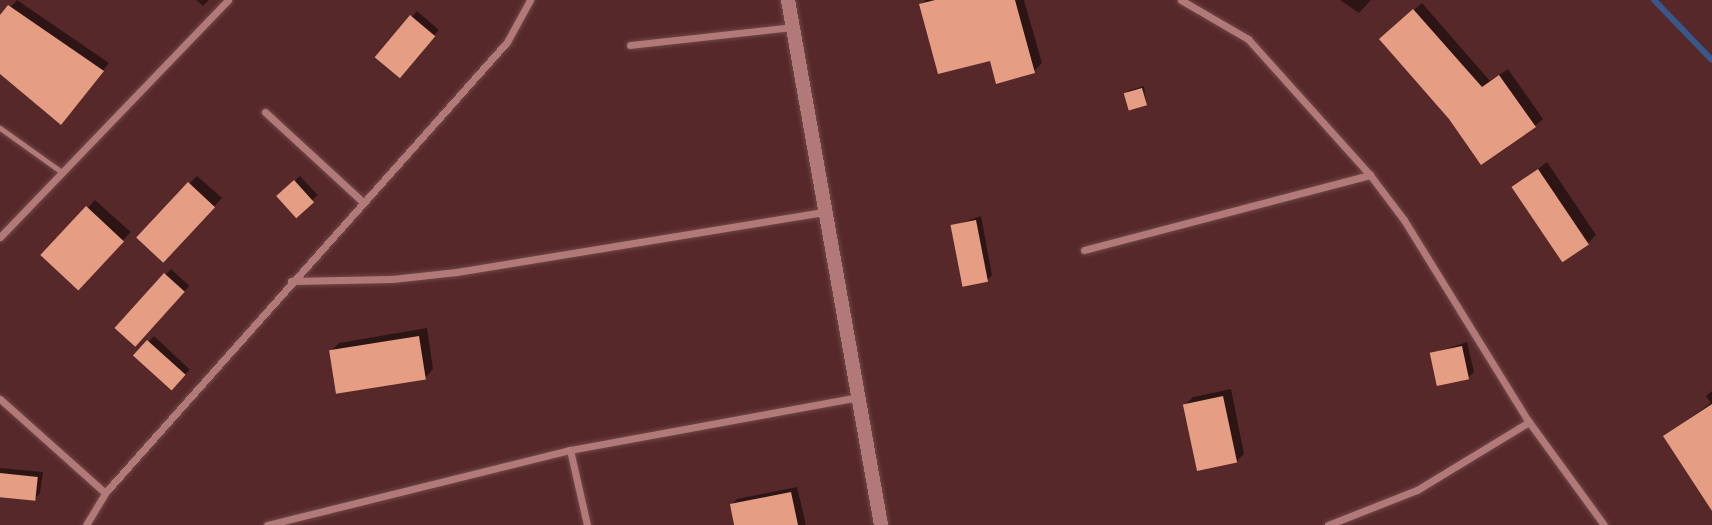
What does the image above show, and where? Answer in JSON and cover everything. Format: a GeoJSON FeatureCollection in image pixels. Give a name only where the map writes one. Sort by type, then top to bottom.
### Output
{"type":"FeatureCollection","features":[{"type":"Feature","properties":{"kind":"street"},"geometry":{"type":"LineString","coordinates":[[0,237],[228,0]]}},
{"type":"Feature","properties":{"kind":"street"},"geometry":{"type":"LineString","coordinates":[[86,525],[105,493],[291,281],[507,42],[530,0]]}},
{"type":"Feature","properties":{"kind":"street"},"geometry":{"type":"LineString","coordinates":[[788,0],[823,212],[881,525]]}},
{"type":"Feature","properties":{"kind":"street"},"geometry":{"type":"LineString","coordinates":[[1181,0],[1248,39],[1370,175],[1404,220],[1529,422],[1604,525]]}},
{"type":"Feature","properties":{"kind":"street"},"geometry":{"type":"LineString","coordinates":[[630,45],[793,27]]}},
{"type":"Feature","properties":{"kind":"street"},"geometry":{"type":"LineString","coordinates":[[265,112],[363,202]]}},
{"type":"Feature","properties":{"kind":"street"},"geometry":{"type":"LineString","coordinates":[[1084,250],[1370,175]]}},
{"type":"Feature","properties":{"kind":"street"},"geometry":{"type":"LineString","coordinates":[[291,281],[392,279],[457,272],[823,212]]}},
{"type":"Feature","properties":{"kind":"street"},"geometry":{"type":"LineString","coordinates":[[267,525],[570,450],[858,397]]}},
{"type":"Feature","properties":{"kind":"street"},"geometry":{"type":"LineString","coordinates":[[0,399],[105,493]]}},
{"type":"Feature","properties":{"kind":"street"},"geometry":{"type":"LineString","coordinates":[[1328,525],[1417,490],[1529,422]]}},
{"type":"Feature","properties":{"kind":"street"},"geometry":{"type":"LineString","coordinates":[[570,450],[587,525]]}},
{"type":"Feature","properties":{"kind":"lane"},"geometry":{"type":"LineString","coordinates":[[0,128],[63,173]]}},
{"type":"Feature","properties":{"kind":"building"},"geometry":{"type":"Polygon","coordinates":[[[935,0],[1015,0],[1035,73],[996,84],[990,61],[938,74],[919,4],[935,0]]]}},
{"type":"Feature","properties":{"kind":"building"},"geometry":{"type":"Polygon","coordinates":[[[8,5],[104,71],[61,125],[0,74],[0,15],[8,5]]]}},
{"type":"Feature","properties":{"kind":"building"},"geometry":{"type":"Polygon","coordinates":[[[1413,9],[1482,87],[1499,75],[1536,127],[1481,165],[1449,119],[1379,39],[1413,9]]]}},
{"type":"Feature","properties":{"kind":"building"},"geometry":{"type":"Polygon","coordinates":[[[410,15],[435,36],[400,78],[375,57],[410,15]]]}},
{"type":"Feature","properties":{"kind":"building"},"geometry":{"type":"Polygon","coordinates":[[[1142,88],[1147,105],[1129,111],[1124,93],[1142,88]]]}},
{"type":"Feature","properties":{"kind":"building"},"geometry":{"type":"Polygon","coordinates":[[[1538,169],[1589,244],[1562,262],[1511,187],[1538,169]]]}},
{"type":"Feature","properties":{"kind":"building"},"geometry":{"type":"Polygon","coordinates":[[[294,180],[314,202],[296,218],[276,196],[294,180]]]}},
{"type":"Feature","properties":{"kind":"building"},"geometry":{"type":"Polygon","coordinates":[[[188,182],[215,207],[163,263],[136,238],[188,182]]]}},
{"type":"Feature","properties":{"kind":"building"},"geometry":{"type":"Polygon","coordinates":[[[86,206],[124,241],[78,290],[40,255],[86,206]]]}},
{"type":"Feature","properties":{"kind":"building"},"geometry":{"type":"Polygon","coordinates":[[[976,220],[988,282],[962,287],[950,225],[976,220]]]}},
{"type":"Feature","properties":{"kind":"building"},"geometry":{"type":"Polygon","coordinates":[[[164,273],[185,292],[135,347],[114,328],[164,273]]]}},
{"type":"Feature","properties":{"kind":"building"},"geometry":{"type":"Polygon","coordinates":[[[419,336],[426,379],[336,394],[329,350],[419,336]]]}},
{"type":"Feature","properties":{"kind":"building"},"geometry":{"type":"Polygon","coordinates":[[[147,340],[186,375],[172,390],[133,356],[147,340]]]}},
{"type":"Feature","properties":{"kind":"building"},"geometry":{"type":"Polygon","coordinates":[[[1462,346],[1469,379],[1437,386],[1430,353],[1462,346]]]}},
{"type":"Feature","properties":{"kind":"building"},"geometry":{"type":"Polygon","coordinates":[[[1223,396],[1237,463],[1197,471],[1183,405],[1223,396]]]}},
{"type":"Feature","properties":{"kind":"building"},"geometry":{"type":"Polygon","coordinates":[[[1712,404],[1712,511],[1663,436],[1712,404]]]}},
{"type":"Feature","properties":{"kind":"building"},"geometry":{"type":"Polygon","coordinates":[[[0,473],[38,477],[35,501],[0,497],[0,473]]]}},
{"type":"Feature","properties":{"kind":"building"},"geometry":{"type":"Polygon","coordinates":[[[791,492],[798,525],[734,525],[730,504],[791,492]]]}},
{"type":"Feature","properties":{"kind":"waterway"},"geometry":{"type":"LineString","coordinates":[[1654,0],[1712,60]]}}]}
